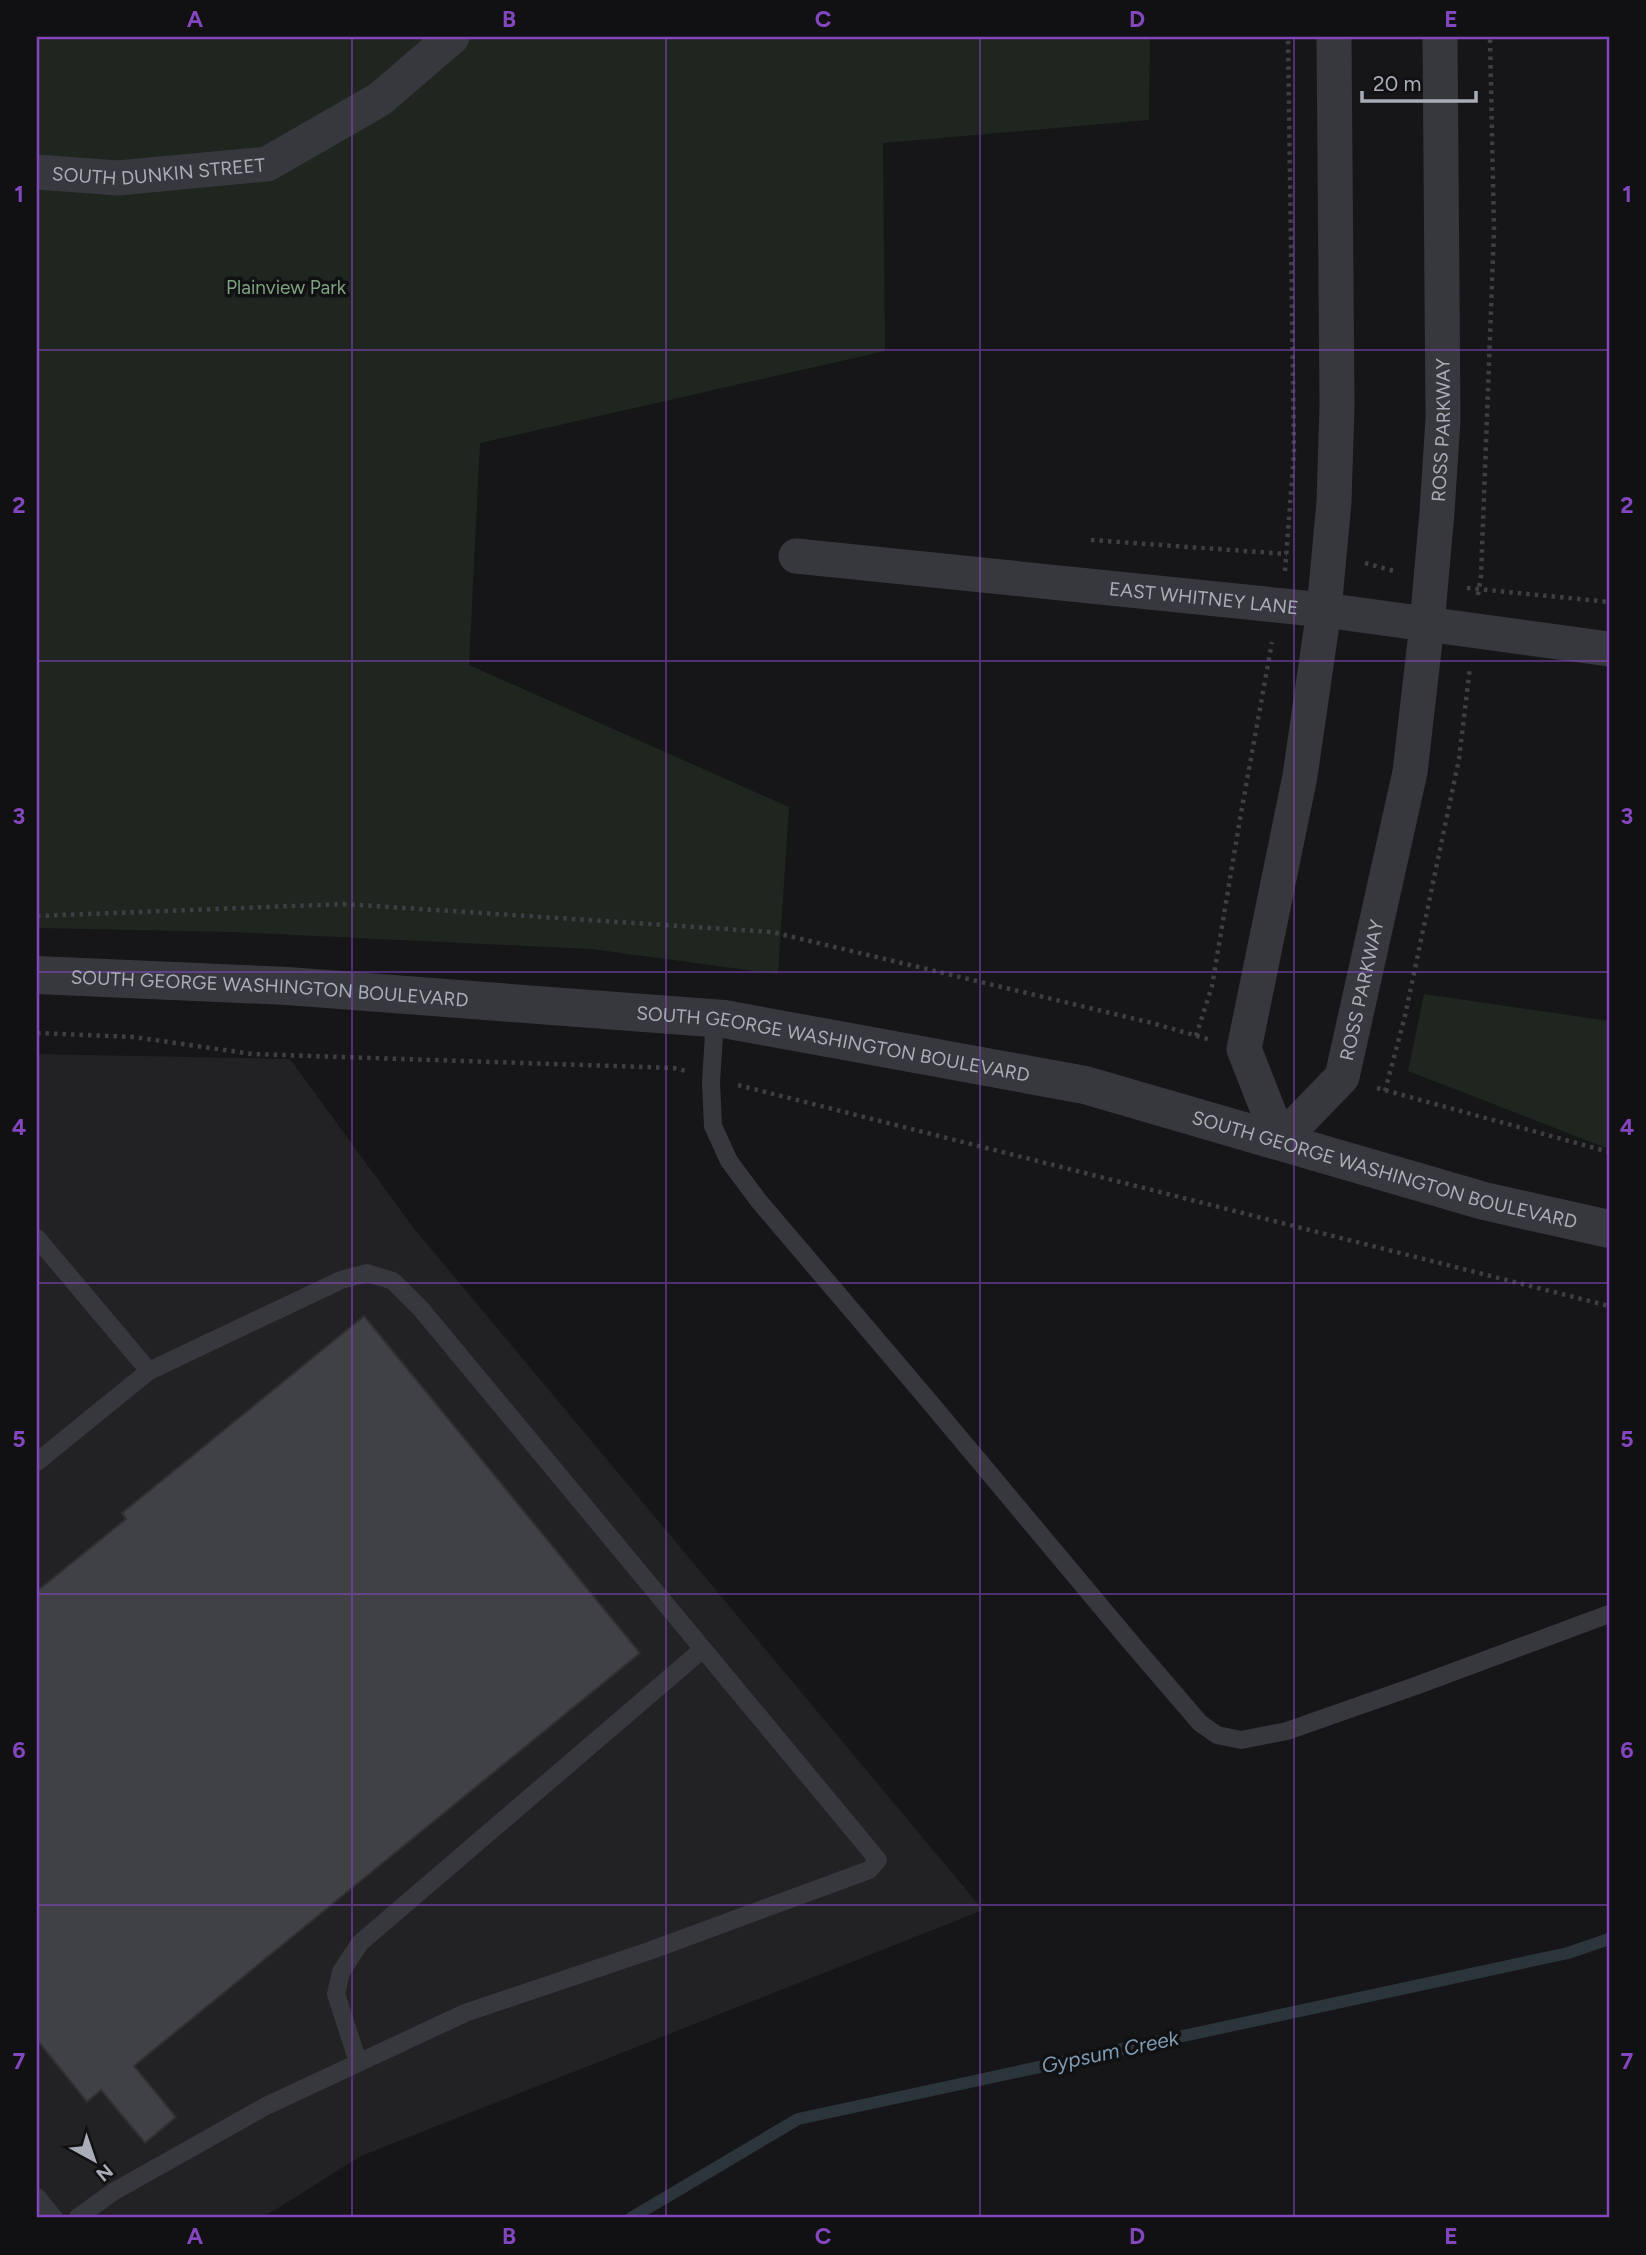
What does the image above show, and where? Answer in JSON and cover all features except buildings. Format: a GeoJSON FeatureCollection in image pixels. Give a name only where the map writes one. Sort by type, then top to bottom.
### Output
{"type":"FeatureCollection","features":[{"type":"Feature","properties":{"kind":"street","name":"SOUTH DUNKIN STREET"},"geometry":{"type":"LineString","coordinates":[[37,172],[118,178],[267,164],[380,99],[452,37]]}},
{"type":"Feature","properties":{"kind":"street"},"geometry":{"type":"LineString","coordinates":[[1280,1141],[1244,1049],[1300,776],[1324,610],[1334,502],[1337,407],[1334,37]]}},
{"type":"Feature","properties":{"kind":"street","name":"ROSS PARKWAY"},"geometry":{"type":"LineString","coordinates":[[1280,1141],[1342,1077],[1410,772],[1427,624],[1443,419],[1440,37]]}},
{"type":"Feature","properties":{"kind":"street","name":"EAST WHITNEY LANE"},"geometry":{"type":"LineString","coordinates":[[796,556],[1324,610],[1609,649]]}},
{"type":"Feature","properties":{"kind":"street","name":"SOUTH GEORGE WASHINGTON BOULEVARD"},"geometry":{"type":"LineString","coordinates":[[37,975],[286,986],[715,1018],[1085,1085],[1484,1201],[1609,1229]]}},
{"type":"Feature","properties":{"kind":"lane"},"geometry":{"type":"LineString","coordinates":[[715,1018],[711,1078],[713,1126],[729,1161],[758,1200],[1200,1723],[1217,1735],[1241,1740],[1287,1731],[1609,1614]]}},
{"type":"Feature","properties":{"kind":"lane"},"geometry":{"type":"LineString","coordinates":[[37,1238],[149,1371]]}},
{"type":"Feature","properties":{"kind":"lane"},"geometry":{"type":"LineString","coordinates":[[37,1462],[149,1371],[341,1280],[367,1272],[393,1281],[421,1309],[878,1860],[869,1870],[780,1903],[649,1951],[465,2013],[266,2106],[113,2192],[77,2218]]}},
{"type":"Feature","properties":{"kind":"lane"},"geometry":{"type":"LineString","coordinates":[[358,2062],[336,1994],[341,1972],[360,1943],[703,1649]]}},
{"type":"Feature","properties":{"kind":"lane"},"geometry":{"type":"LineString","coordinates":[[37,2197],[54,2218]]}},
{"type":"Feature","properties":{"kind":"path"},"geometry":{"type":"LineString","coordinates":[[1196,1035],[1212,986],[1286,562],[1294,453],[1288,37]]}},
{"type":"Feature","properties":{"kind":"path"},"geometry":{"type":"LineString","coordinates":[[37,916],[344,904],[772,932],[1244,1049]]}},
{"type":"Feature","properties":{"kind":"path"},"geometry":{"type":"LineString","coordinates":[[37,1033],[134,1037],[252,1054],[674,1068],[1609,1306]]}},
{"type":"Feature","properties":{"kind":"path"},"geometry":{"type":"LineString","coordinates":[[1342,1077],[1609,1152]]}},
{"type":"Feature","properties":{"kind":"shaded area"},"geometry":{"type":"Polygon","coordinates":[[[37,1054],[290,1059],[412,1226],[983,1910],[361,2156],[262,2218],[37,2218],[37,1054]]]}},
{"type":"Feature","properties":{"kind":"green space","name":"Plainview Park"},"geometry":{"type":"Polygon","coordinates":[[[37,37],[1150,37],[1149,120],[883,143],[885,351],[480,443],[469,665],[789,807],[778,974],[591,949],[232,932],[37,928],[37,37]]]}},
{"type":"Feature","properties":{"kind":"green space"},"geometry":{"type":"Polygon","coordinates":[[[1424,994],[1609,1021],[1609,1149],[1408,1071],[1424,994]]]}},
{"type":"Feature","properties":{"kind":"waterway","name":"Gypsum Creek"},"geometry":{"type":"LineString","coordinates":[[631,2218],[798,2119],[1568,1953],[1609,1939]]}}]}
